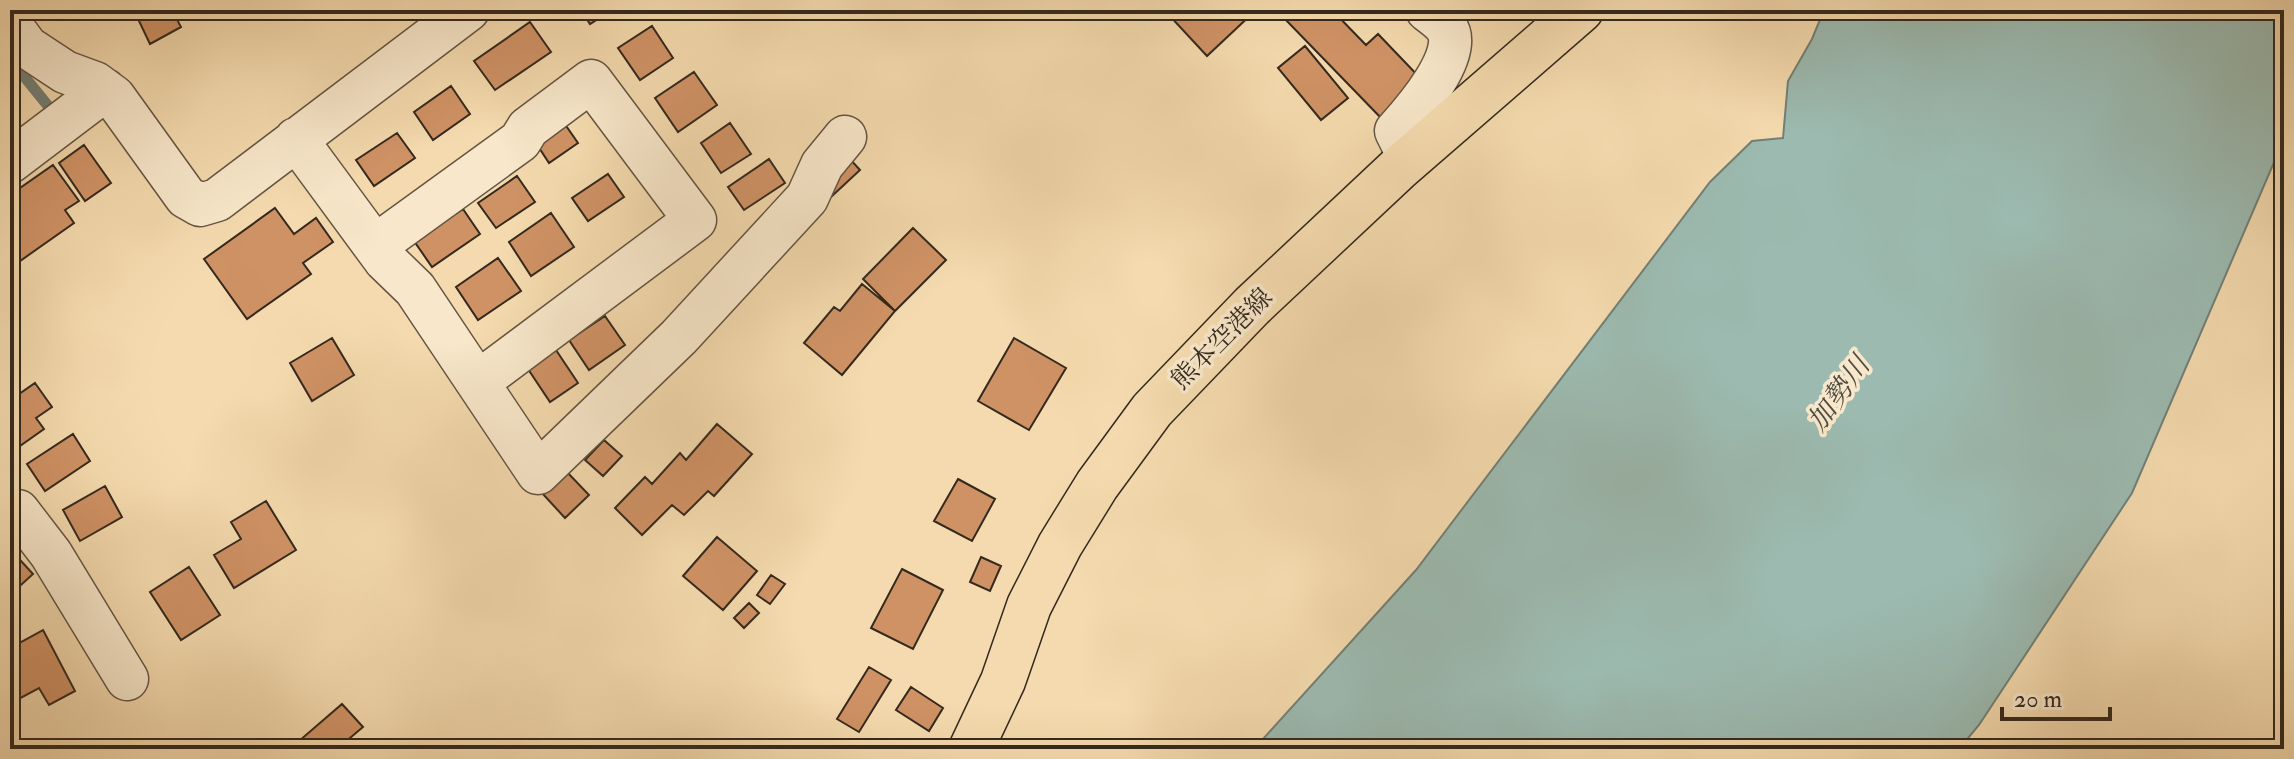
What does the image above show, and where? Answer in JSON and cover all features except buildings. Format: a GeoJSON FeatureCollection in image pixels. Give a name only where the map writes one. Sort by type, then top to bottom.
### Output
{"type":"FeatureCollection","features":[{"type":"Feature","properties":{"kind":"main road","name":"熊本空港線"},"geometry":{"type":"LineString","coordinates":[[971,749],[1003,681],[1029,606],[1060,545],[1097,485],[1152,410],[1252,306],[1410,159],[1581,10]]}},
{"type":"Feature","properties":{"kind":"street"},"geometry":{"type":"LineString","coordinates":[[10,24],[27,47],[65,72],[95,83],[114,97],[186,197],[200,205],[217,200],[468,10]]}},
{"type":"Feature","properties":{"kind":"street"},"geometry":{"type":"LineString","coordinates":[[1410,159],[1396,131],[1438,77],[1451,44],[1448,28],[1427,10]]}},
{"type":"Feature","properties":{"kind":"street"},"geometry":{"type":"LineString","coordinates":[[375,246],[520,141],[528,128],[591,81],[610,106],[695,220],[478,382]]}},
{"type":"Feature","properties":{"kind":"street"},"geometry":{"type":"LineString","coordinates":[[10,162],[105,90]]}},
{"type":"Feature","properties":{"kind":"street"},"geometry":{"type":"LineString","coordinates":[[296,139],[385,260],[415,289],[538,473],[679,337],[807,198],[822,165],[845,137]]}},
{"type":"Feature","properties":{"kind":"street"},"geometry":{"type":"LineString","coordinates":[[10,510],[18,511],[51,554],[127,679]]}},
{"type":"Feature","properties":{"kind":"water","name":"加勢川"},"geometry":{"type":"Polygon","coordinates":[[[1824,10],[2284,10],[2284,139],[2132,493],[1979,725],[1959,749],[1254,749],[1416,570],[1710,182],[1752,141],[1783,138],[1788,81],[1812,39],[1824,10]]]}},
{"type":"Feature","properties":{"kind":"waterway"},"geometry":{"type":"LineString","coordinates":[[10,59],[53,112]]}}]}
